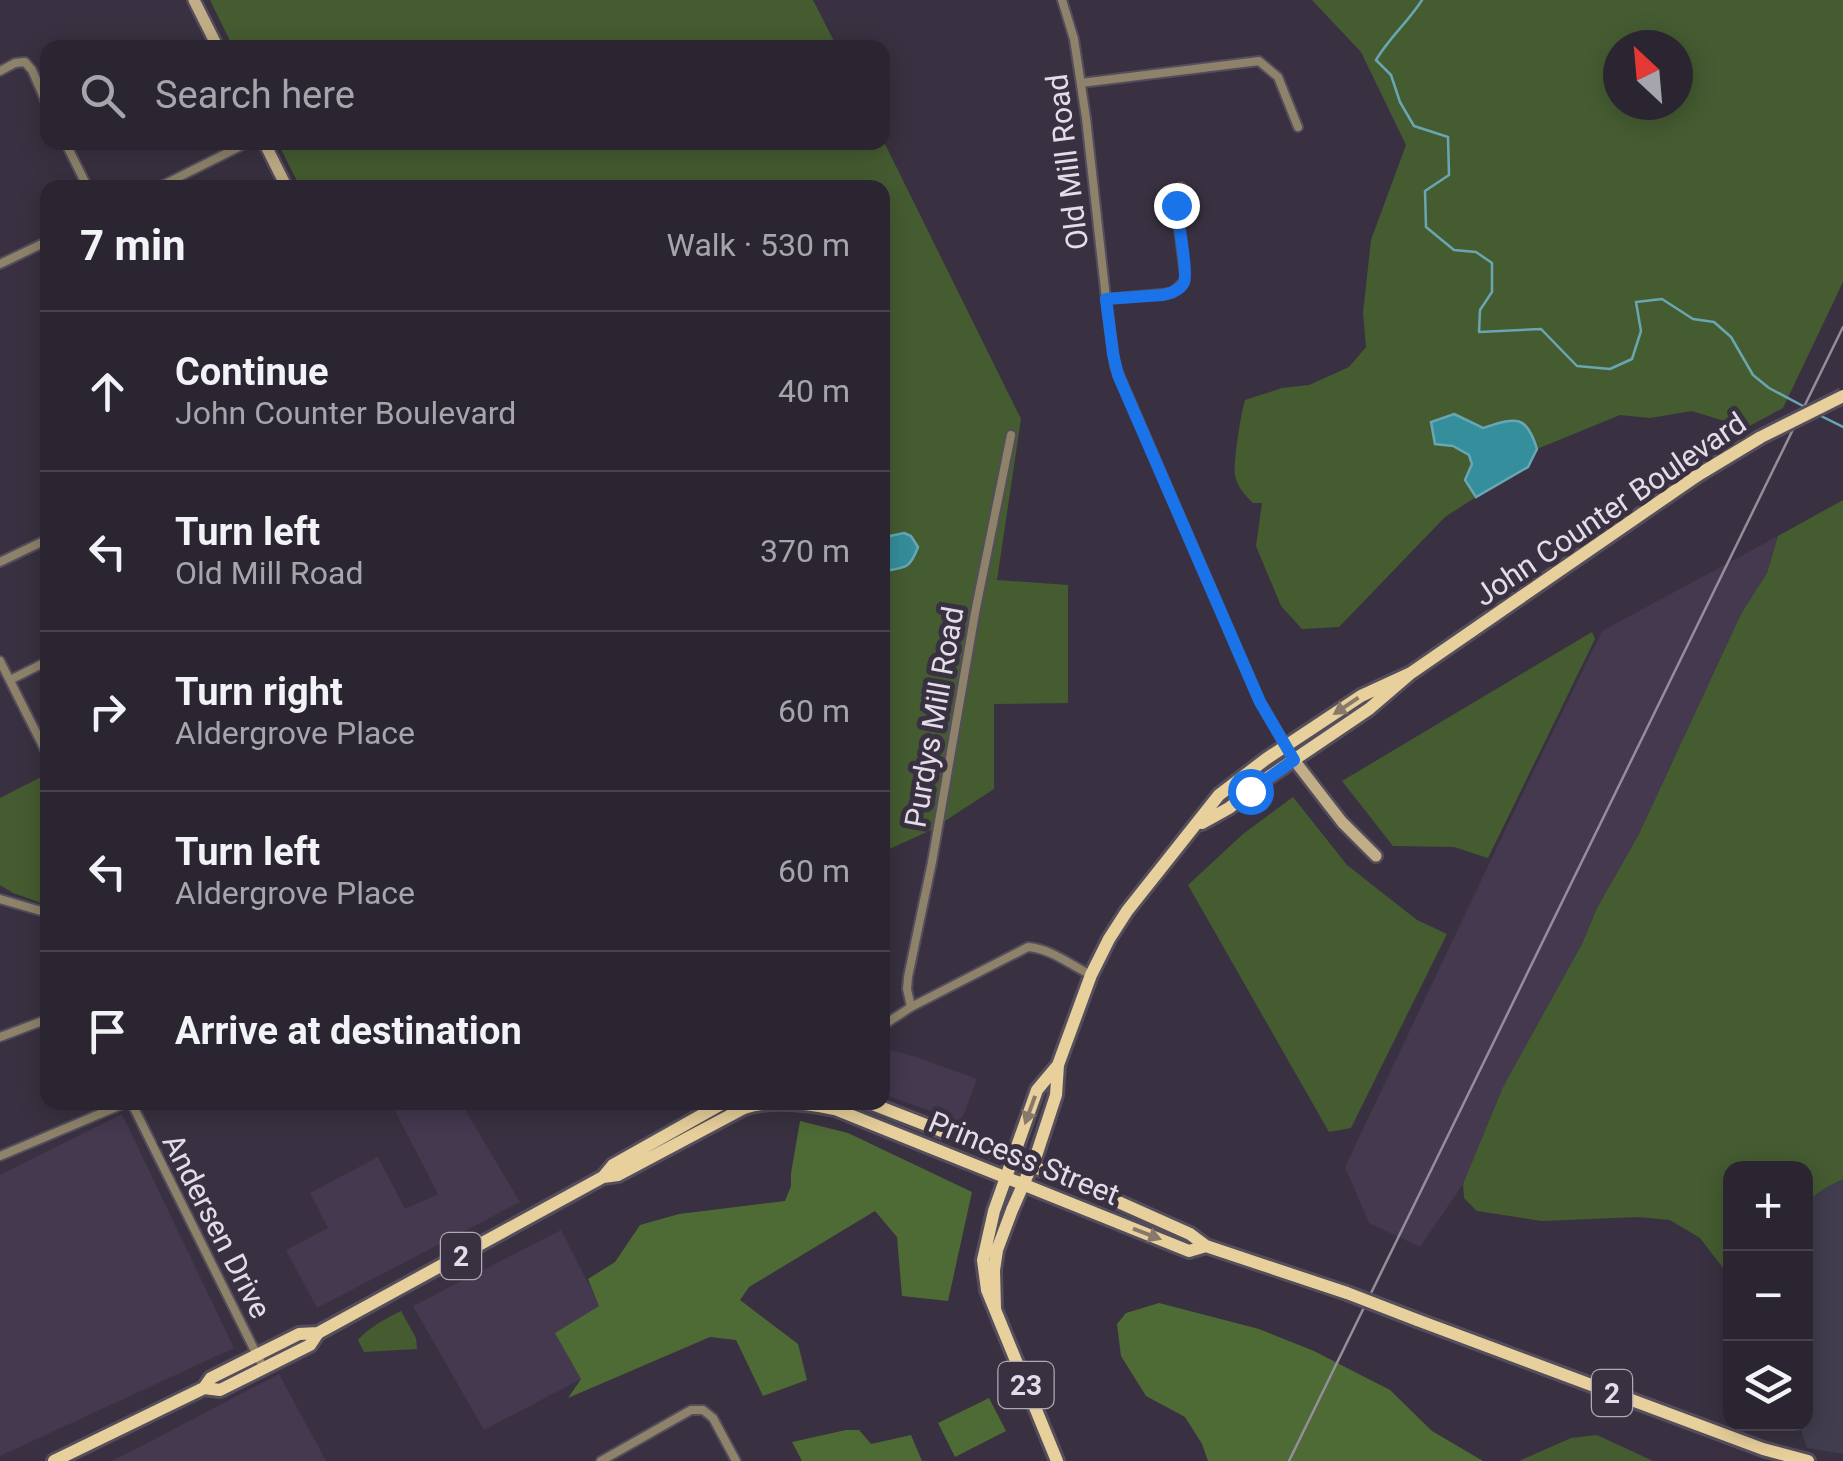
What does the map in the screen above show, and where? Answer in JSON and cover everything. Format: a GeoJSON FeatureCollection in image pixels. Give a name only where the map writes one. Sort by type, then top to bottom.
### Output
{"type":"FeatureCollection","features":[{"type":"Feature","properties":{"kind":"main road","name":"John Counter Boulevard"},"geometry":{"type":"LineString","coordinates":[[1196,827],[1229,808],[1369,709],[1411,673],[1698,475],[1843,396]]}},
{"type":"Feature","properties":{"kind":"main road","name":"John Counter Boulevard"},"geometry":{"type":"LineString","coordinates":[[1023,1187],[1056,1095],[1058,1066],[1091,976],[1127,911],[1219,795],[1361,696],[1411,673]]}},
{"type":"Feature","properties":{"kind":"main road","name":"John Counter Boulevard"},"geometry":{"type":"LineString","coordinates":[[1012,1160],[1037,1090],[1058,1066]]}},
{"type":"Feature","properties":{"kind":"main road","name":"Princess Street"},"geometry":{"type":"LineString","coordinates":[[54,1461],[204,1388],[211,1378],[261,1362],[300,1334],[318,1333],[603,1177],[614,1165],[711,1110]]}},
{"type":"Feature","properties":{"kind":"main road","name":"Princess Street"},"geometry":{"type":"LineString","coordinates":[[603,1177],[618,1176],[740,1110]]}},
{"type":"Feature","properties":{"kind":"main road","name":"Princess Street"},"geometry":{"type":"LineString","coordinates":[[839,1110],[1189,1251],[1206,1246]]}},
{"type":"Feature","properties":{"kind":"main road","name":"Princess Street"},"geometry":{"type":"LineString","coordinates":[[890,1110],[1078,1184],[1190,1234],[1206,1246],[1346,1293],[1763,1449],[1808,1461]]}},
{"type":"Feature","properties":{"kind":"main road","name":"23"},"geometry":{"type":"LineString","coordinates":[[1012,1160],[988,1229],[984,1280],[1057,1461]]}},
{"type":"Feature","properties":{"kind":"main road","name":"23"},"geometry":{"type":"LineString","coordinates":[[995,1309],[996,1259],[1002,1233],[1023,1187]]}},
{"type":"Feature","properties":{"kind":"street"},"geometry":{"type":"LineString","coordinates":[[194,0],[214,40]]}},
{"type":"Feature","properties":{"kind":"street","name":"Old Mill Road"},"geometry":{"type":"LineString","coordinates":[[1062,0],[1070,21],[1081,82],[1118,375],[1260,702],[1294,760]]}},
{"type":"Feature","properties":{"kind":"street"},"geometry":{"type":"LineString","coordinates":[[1081,82],[1259,61],[1278,77],[1298,127]]}},
{"type":"Feature","properties":{"kind":"street"},"geometry":{"type":"LineString","coordinates":[[0,72],[25,62],[40,88]]}},
{"type":"Feature","properties":{"kind":"street"},"geometry":{"type":"LineString","coordinates":[[69,150],[84,180]]}},
{"type":"Feature","properties":{"kind":"street"},"geometry":{"type":"LineString","coordinates":[[173,180],[233,150]]}},
{"type":"Feature","properties":{"kind":"street"},"geometry":{"type":"LineString","coordinates":[[268,150],[283,180]]}},
{"type":"Feature","properties":{"kind":"street"},"geometry":{"type":"LineString","coordinates":[[1106,299],[1172,293],[1184,282],[1176,205],[1182,187]]}},
{"type":"Feature","properties":{"kind":"street"},"geometry":{"type":"LineString","coordinates":[[1,260],[40,244]]}},
{"type":"Feature","properties":{"kind":"street","name":"Purdys Mill Road"},"geometry":{"type":"LineString","coordinates":[[911,1007],[906,989],[908,977],[1011,434]]}},
{"type":"Feature","properties":{"kind":"street"},"geometry":{"type":"LineString","coordinates":[[0,562],[40,542]]}},
{"type":"Feature","properties":{"kind":"street"},"geometry":{"type":"LineString","coordinates":[[0,661],[40,740]]}},
{"type":"Feature","properties":{"kind":"street"},"geometry":{"type":"LineString","coordinates":[[10,680],[40,666]]}},
{"type":"Feature","properties":{"kind":"street"},"geometry":{"type":"LineString","coordinates":[[1294,760],[1342,822],[1376,856]]}},
{"type":"Feature","properties":{"kind":"street"},"geometry":{"type":"LineString","coordinates":[[0,899],[40,911]]}},
{"type":"Feature","properties":{"kind":"street"},"geometry":{"type":"LineString","coordinates":[[890,1021],[1028,947],[1040,948],[1091,976]]}},
{"type":"Feature","properties":{"kind":"street"},"geometry":{"type":"LineString","coordinates":[[0,1037],[40,1022]]}},
{"type":"Feature","properties":{"kind":"street"},"geometry":{"type":"LineString","coordinates":[[0,1156],[111,1110]]}},
{"type":"Feature","properties":{"kind":"street","name":"Andersen Drive"},"geometry":{"type":"LineString","coordinates":[[134,1110],[261,1362]]}},
{"type":"Feature","properties":{"kind":"street"},"geometry":{"type":"LineString","coordinates":[[600,1461],[691,1410],[703,1410],[713,1418],[736,1461]]}},
{"type":"Feature","properties":{"kind":"shaded area"},"geometry":{"type":"Polygon","coordinates":[[[1778,536],[1767,573],[1741,614],[1639,834],[1503,1087],[1463,1184],[1420,1247],[1369,1223],[1345,1167],[1602,631],[1778,536]]]}},
{"type":"Feature","properties":{"kind":"shaded area"},"geometry":{"type":"Polygon","coordinates":[[[890,1050],[977,1079],[961,1122],[890,1097],[890,1050]]]}},
{"type":"Feature","properties":{"kind":"shaded area"},"geometry":{"type":"Polygon","coordinates":[[[395,1110],[465,1110],[520,1202],[317,1308],[286,1250],[328,1228],[310,1193],[378,1157],[405,1209],[438,1194],[395,1110]]]}},
{"type":"Feature","properties":{"kind":"shaded area"},"geometry":{"type":"Polygon","coordinates":[[[122,1114],[234,1348],[0,1456],[0,1175],[122,1114]]]}},
{"type":"Feature","properties":{"kind":"shaded area"},"geometry":{"type":"Polygon","coordinates":[[[1843,1179],[1843,1454],[1807,1448],[1801,1431],[1813,1431],[1813,1197],[1843,1179]]]}},
{"type":"Feature","properties":{"kind":"shaded area"},"geometry":{"type":"Polygon","coordinates":[[[561,1230],[600,1306],[581,1379],[484,1430],[413,1306],[561,1230]]]}},
{"type":"Feature","properties":{"kind":"shaded area"},"geometry":{"type":"Polygon","coordinates":[[[279,1374],[326,1461],[111,1461],[132,1451],[279,1374]]]}},
{"type":"Feature","properties":{"kind":"green space"},"geometry":{"type":"Polygon","coordinates":[[[210,0],[813,0],[833,40],[230,40],[210,0]]]}},
{"type":"Feature","properties":{"kind":"green space"},"geometry":{"type":"Polygon","coordinates":[[[1312,0],[1843,0],[1843,282],[1783,408],[1742,430],[1692,411],[1650,418],[1620,415],[1537,449],[1531,430],[1508,420],[1484,428],[1454,414],[1453,446],[1469,455],[1472,464],[1465,480],[1476,497],[1445,517],[1339,627],[1302,629],[1281,606],[1256,546],[1262,503],[1253,503],[1244,494],[1235,475],[1245,400],[1282,388],[1309,385],[1349,367],[1366,347],[1363,313],[1371,240],[1406,145],[1361,52],[1312,0]]]}},
{"type":"Feature","properties":{"kind":"green space"},"geometry":{"type":"Polygon","coordinates":[[[282,150],[888,150],[1021,419],[997,580],[1068,585],[1068,703],[994,704],[994,789],[931,830],[890,849],[890,180],[296,180],[282,150]]]}},
{"type":"Feature","properties":{"kind":"green space"},"geometry":{"type":"Polygon","coordinates":[[[1843,500],[1843,1179],[1813,1197],[1813,1161],[1723,1161],[1723,1268],[1700,1238],[1670,1220],[1638,1217],[1542,1221],[1477,1211],[1464,1198],[1463,1184],[1503,1087],[1639,834],[1741,614],[1767,573],[1778,536],[1843,500]]]}},
{"type":"Feature","properties":{"kind":"green space"},"geometry":{"type":"Polygon","coordinates":[[[1592,632],[1595,639],[1488,858],[1454,847],[1393,846],[1342,781],[1592,632]]]}},
{"type":"Feature","properties":{"kind":"green space"},"geometry":{"type":"Polygon","coordinates":[[[40,778],[40,903],[0,885],[0,798],[40,778]]]}},
{"type":"Feature","properties":{"kind":"green space"},"geometry":{"type":"Polygon","coordinates":[[[1293,797],[1347,865],[1417,920],[1447,934],[1351,1128],[1329,1132],[1188,885],[1243,834],[1293,797]]]}},
{"type":"Feature","properties":{"kind":"green space"},"geometry":{"type":"Polygon","coordinates":[[[800,1121],[848,1133],[972,1192],[948,1301],[902,1296],[897,1237],[875,1211],[749,1287],[740,1300],[798,1344],[807,1380],[763,1396],[736,1340],[710,1337],[568,1398],[581,1379],[555,1333],[599,1306],[588,1279],[615,1262],[640,1225],[679,1214],[785,1201],[791,1186],[800,1121]]]}},
{"type":"Feature","properties":{"kind":"green space"},"geometry":{"type":"Polygon","coordinates":[[[1159,1303],[1259,1329],[1314,1351],[1390,1390],[1432,1431],[1483,1461],[1208,1461],[1185,1417],[1146,1396],[1121,1356],[1117,1324],[1126,1313],[1159,1303]]]}},
{"type":"Feature","properties":{"kind":"green space"},"geometry":{"type":"Polygon","coordinates":[[[401,1311],[416,1338],[417,1349],[364,1352],[358,1340],[401,1311]]]}},
{"type":"Feature","properties":{"kind":"green space"},"geometry":{"type":"Polygon","coordinates":[[[989,1398],[1006,1431],[955,1457],[938,1423],[989,1398]]]}},
{"type":"Feature","properties":{"kind":"green space"},"geometry":{"type":"Polygon","coordinates":[[[859,1430],[871,1444],[911,1435],[922,1461],[802,1461],[792,1442],[859,1430]]]}},
{"type":"Feature","properties":{"kind":"green space"},"geometry":{"type":"Polygon","coordinates":[[[1597,1435],[1653,1461],[1519,1461],[1571,1438],[1597,1435]]]}},
{"type":"Feature","properties":{"kind":"water"},"geometry":{"type":"Polygon","coordinates":[[[1454,414],[1483,428],[1511,421],[1524,424],[1537,449],[1528,467],[1476,497],[1465,480],[1472,464],[1469,455],[1453,446],[1435,444],[1431,422],[1454,414]]]}},
{"type":"Feature","properties":{"kind":"water"},"geometry":{"type":"Polygon","coordinates":[[[904,533],[918,547],[912,560],[902,568],[890,570],[890,536],[904,533]]]}},
{"type":"Feature","properties":{"kind":"waterway"},"geometry":{"type":"LineString","coordinates":[[1422,0],[1376,60],[1391,75],[1414,126],[1448,137],[1449,175],[1425,191],[1426,227],[1454,250],[1476,252],[1492,263],[1492,292],[1480,310],[1479,332],[1541,329],[1577,366],[1610,369],[1632,359],[1641,331],[1636,302],[1662,299],[1693,319],[1714,322],[1731,337],[1753,375],[1803,406]]}},
{"type":"Feature","properties":{"kind":"waterway"},"geometry":{"type":"LineString","coordinates":[[1819,415],[1843,427]]}},
{"type":"Feature","properties":{"kind":"railway"},"geometry":{"type":"LineString","coordinates":[[1289,1461],[1843,327]]}},
{"type":"Feature","properties":{"kind":"route"},"geometry":{"type":"LineString","coordinates":[[1176,205],[1186,274],[1180,288],[1163,295],[1106,299],[1118,375],[1260,702],[1294,760],[1250,791]]}}]}
